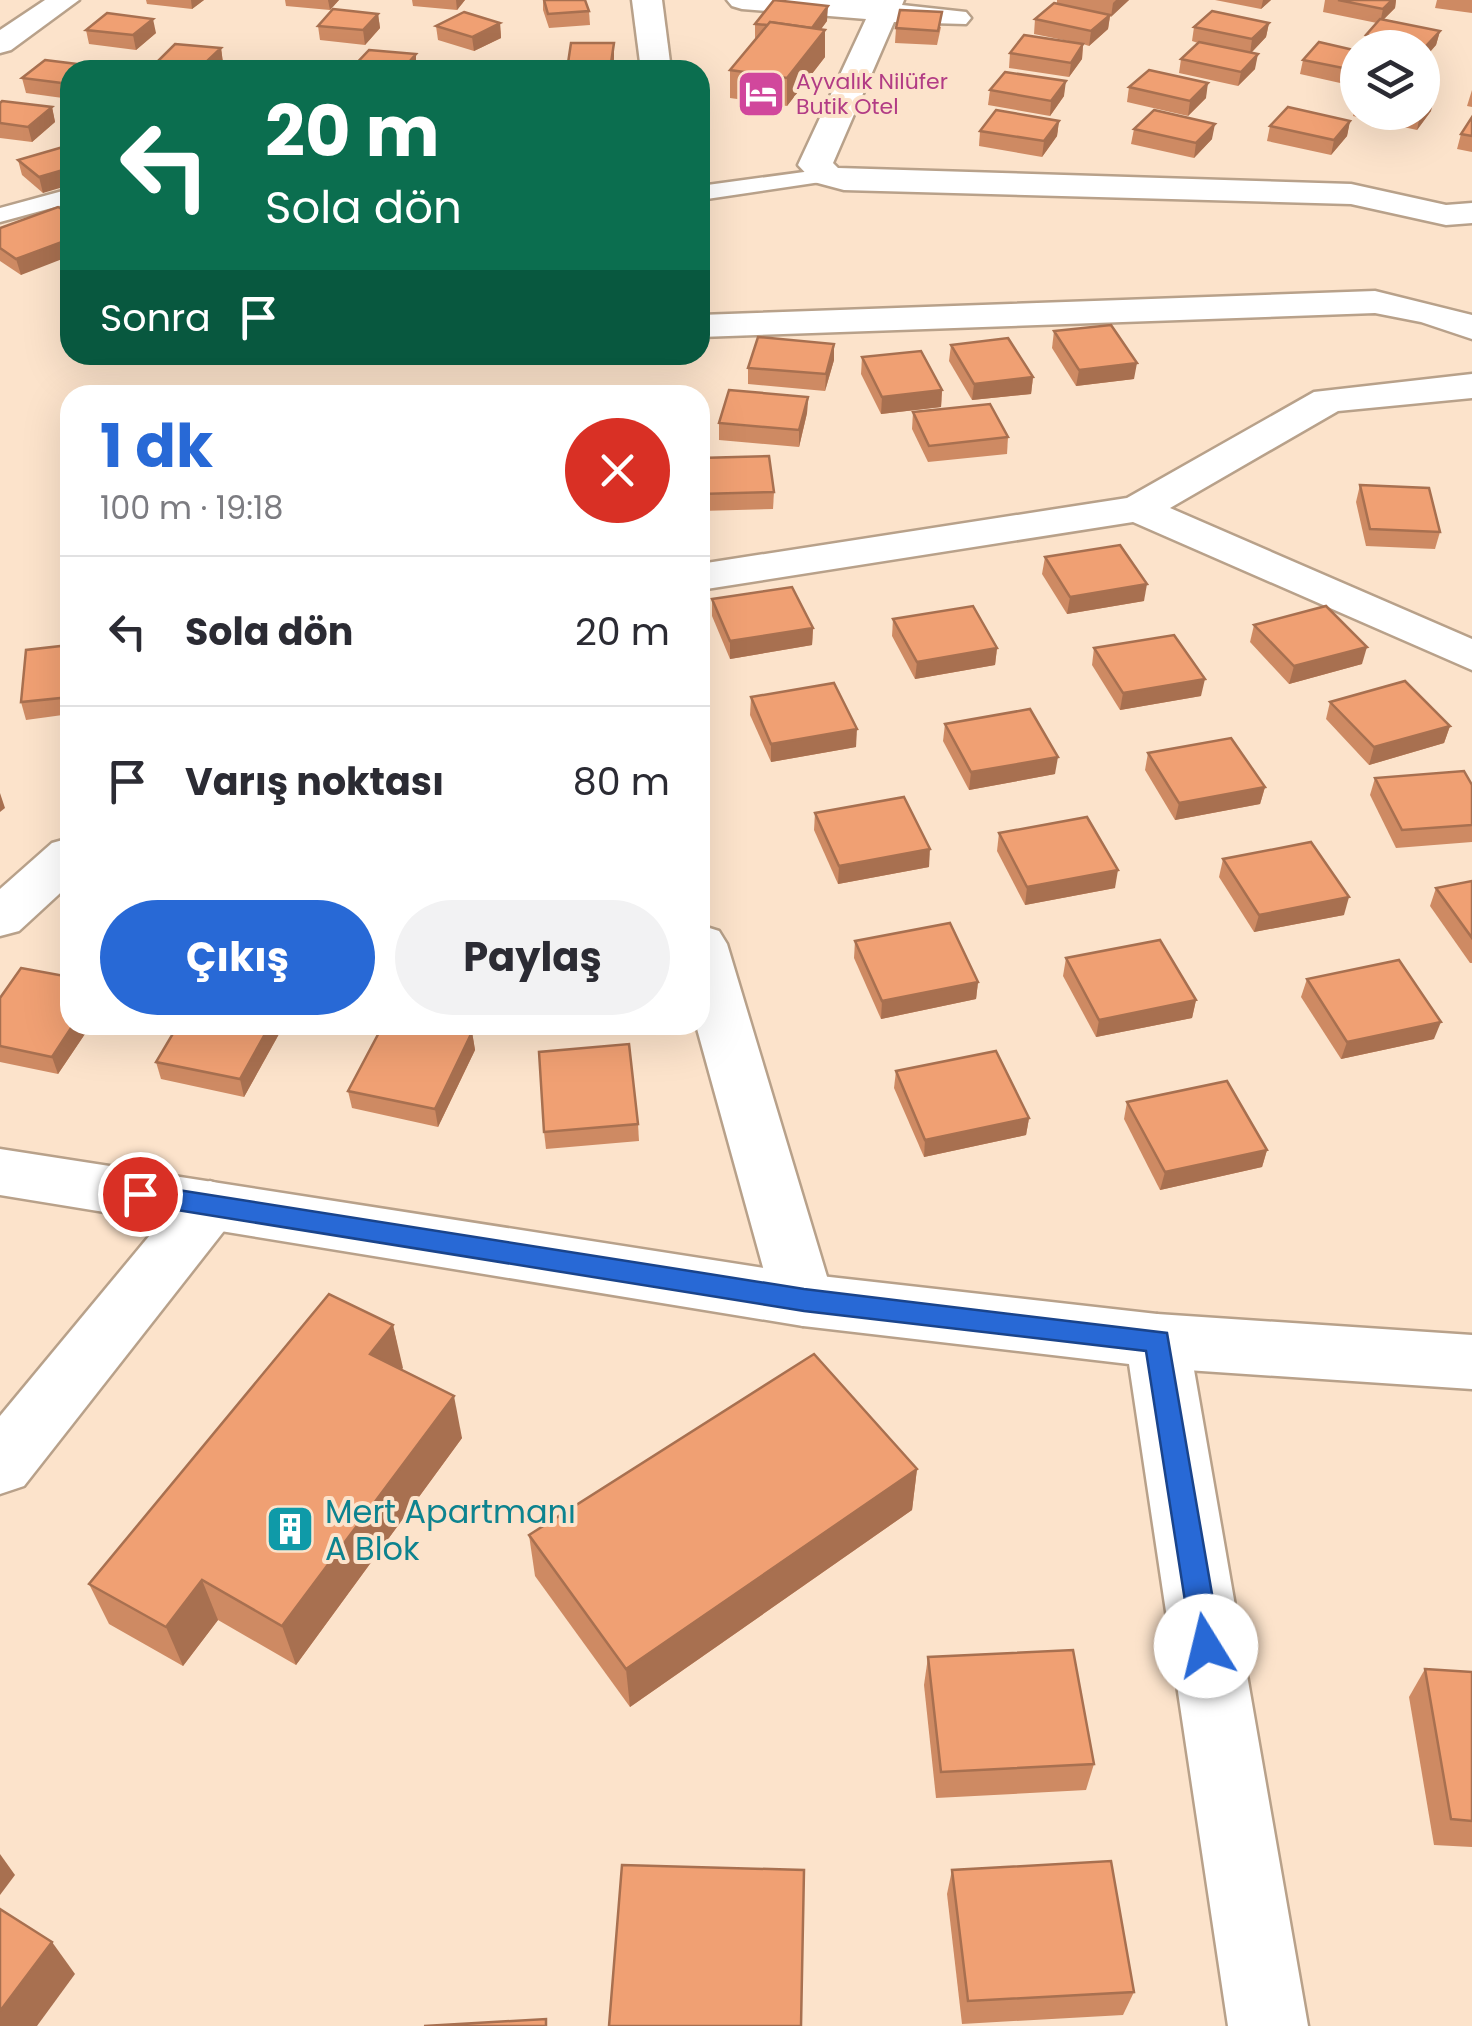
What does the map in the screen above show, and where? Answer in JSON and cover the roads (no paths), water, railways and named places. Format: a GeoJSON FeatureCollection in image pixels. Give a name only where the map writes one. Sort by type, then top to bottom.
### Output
{"type":"FeatureCollection","features":[{"type":"Feature","properties":{"kind":"street"},"geometry":{"type":"LineString","coordinates":[[0,44],[64,0]]}},
{"type":"Feature","properties":{"kind":"street"},"geometry":{"type":"LineString","coordinates":[[647,0],[655,60]]}},
{"type":"Feature","properties":{"kind":"street"},"geometry":{"type":"LineString","coordinates":[[742,0],[885,6],[956,18]]}},
{"type":"Feature","properties":{"kind":"street"},"geometry":{"type":"LineString","coordinates":[[885,6],[815,165],[826,175],[844,180],[1351,194],[1446,215],[1472,214]]}},
{"type":"Feature","properties":{"kind":"street"},"geometry":{"type":"LineString","coordinates":[[710,326],[1376,302],[1430,313],[1472,328]]}},
{"type":"Feature","properties":{"kind":"street"},"geometry":{"type":"LineString","coordinates":[[710,575],[1138,510],[1328,400],[1472,386]]}},
{"type":"Feature","properties":{"kind":"street"},"geometry":{"type":"LineString","coordinates":[[1138,510],[1472,656]]}},
{"type":"Feature","properties":{"kind":"street"},"geometry":{"type":"LineString","coordinates":[[0,918],[60,864]]}},
{"type":"Feature","properties":{"kind":"street"},"geometry":{"type":"LineString","coordinates":[[710,978],[804,1300]]}},
{"type":"Feature","properties":{"kind":"street"},"geometry":{"type":"LineString","coordinates":[[0,1172],[804,1300],[1158,1341],[1472,1362]]}},
{"type":"Feature","properties":{"kind":"street"},"geometry":{"type":"LineString","coordinates":[[0,1465],[210,1205]]}},
{"type":"Feature","properties":{"kind":"street"},"geometry":{"type":"LineString","coordinates":[[1158,1341],[1268,2026]]}},
{"type":"Feature","properties":{"kind":"lane"},"geometry":{"type":"LineString","coordinates":[[710,192],[826,175]]}},
{"type":"Feature","properties":{"kind":"lane"},"geometry":{"type":"LineString","coordinates":[[0,215],[60,199]]}},
{"type":"Feature","properties":{"kind":"place","name":"Ayvalık Nilüfer Butik Otel"},"geometry":{"type":"Point","coordinates":[761,94]}},
{"type":"Feature","properties":{"kind":"place","name":"Mert Apartmanı A Blok"},"geometry":{"type":"Point","coordinates":[290,1529]}}]}
